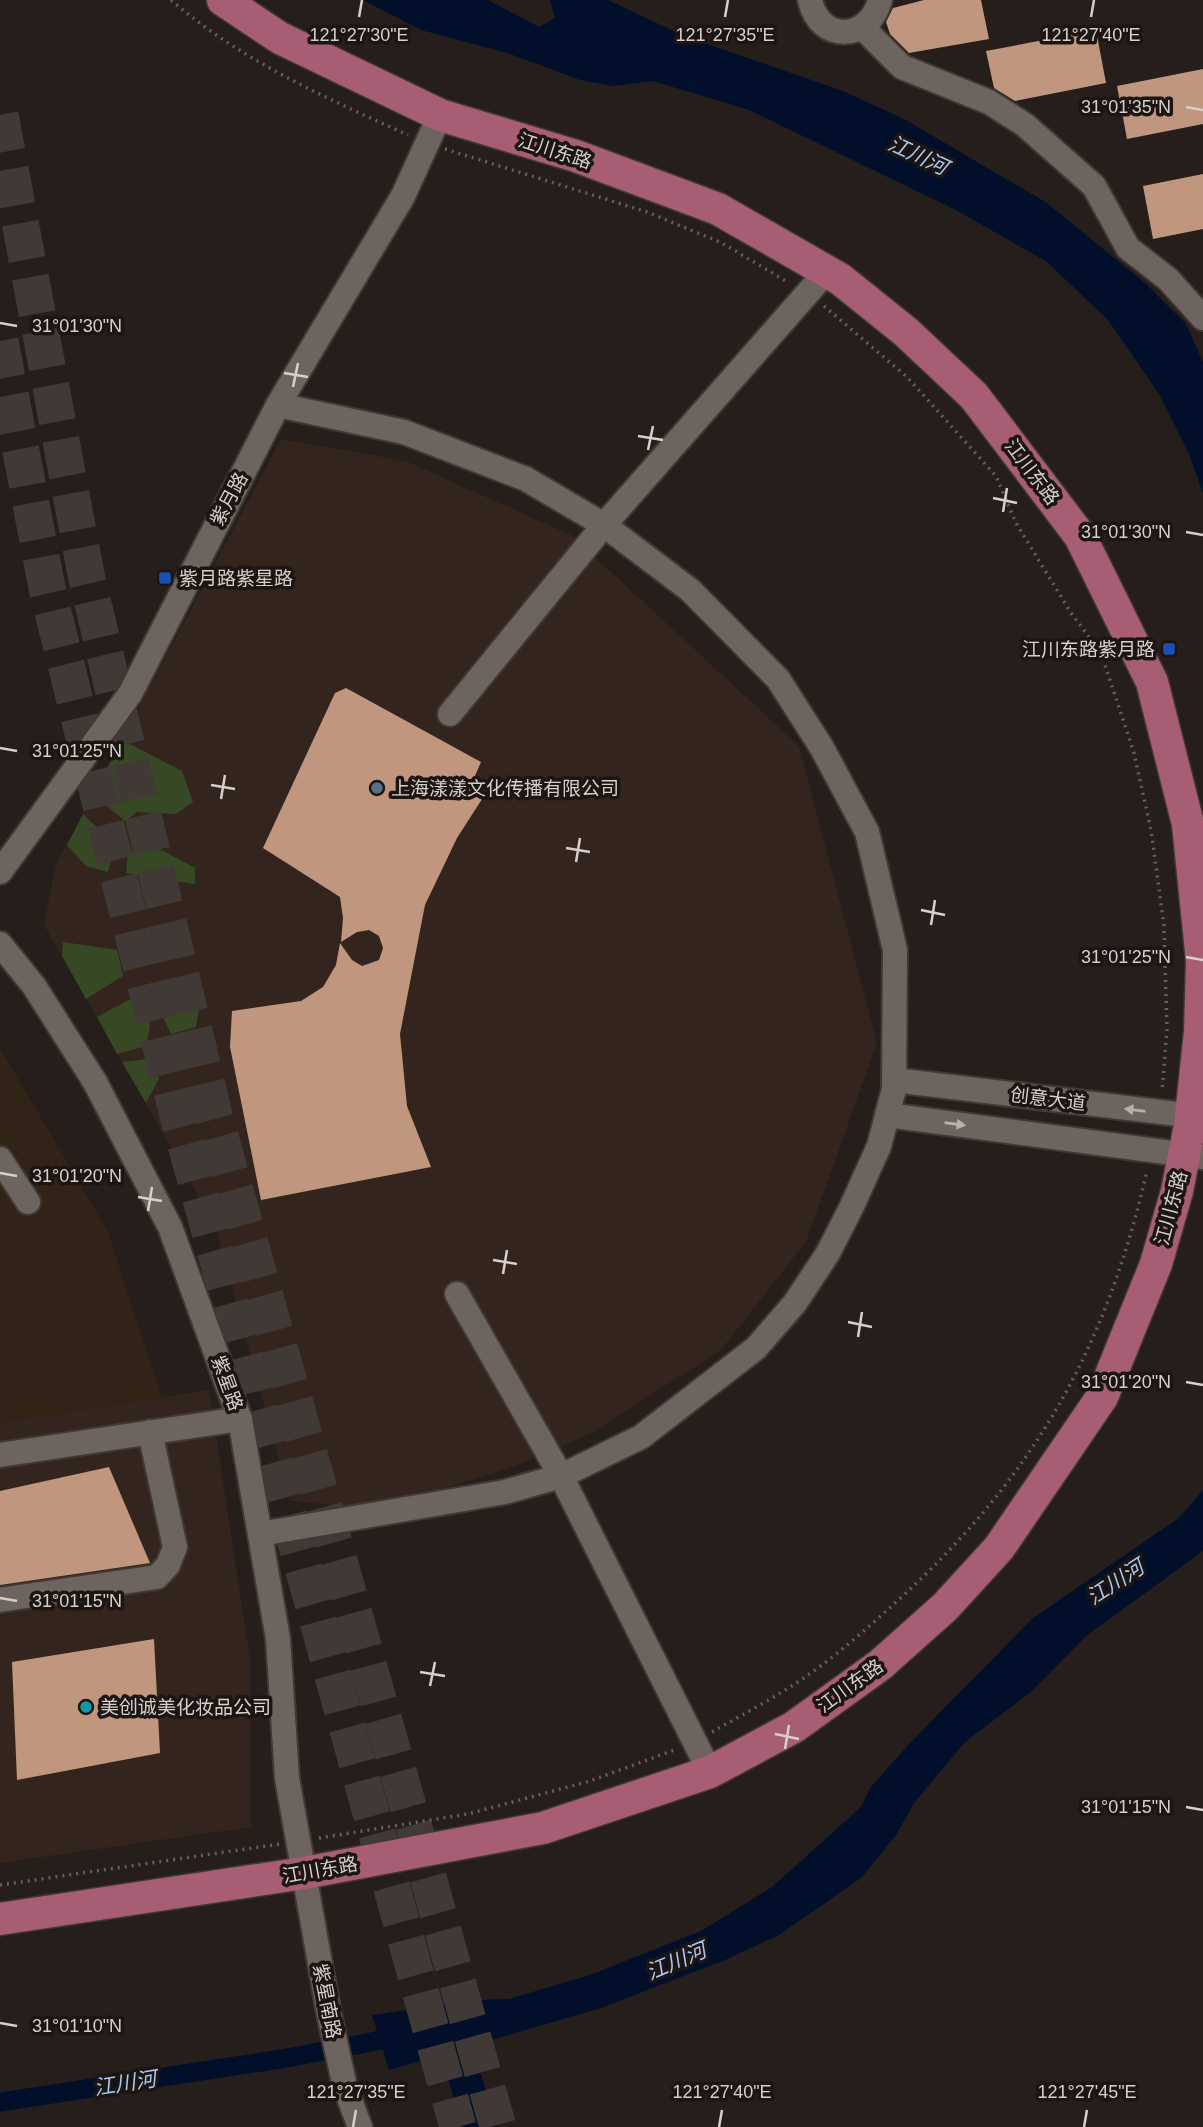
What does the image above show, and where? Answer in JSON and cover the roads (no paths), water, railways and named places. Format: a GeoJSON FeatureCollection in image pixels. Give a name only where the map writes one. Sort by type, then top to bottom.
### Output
{"type":"FeatureCollection","features":[{"type":"Feature","properties":{"kind":"main road","name":"江川东路"},"geometry":{"type":"LineString","coordinates":[[0,1919],[304,1873],[543,1828],[710,1772],[794,1727],[880,1665],[945,1608],[999,1548],[1102,1397],[1156,1264],[1194,1157],[1202,961],[1188,824],[1152,682],[1080,536],[974,396],[906,332],[816,282],[719,209],[576,156],[440,115],[280,38],[223,0]]}},
{"type":"Feature","properties":{"kind":"street"},"geometry":{"type":"LineString","coordinates":[[804,3],[828,28],[851,32],[862,27],[877,11],[880,0]]}},
{"type":"Feature","properties":{"kind":"street"},"geometry":{"type":"LineString","coordinates":[[862,27],[902,67],[989,102],[1025,125],[1094,186],[1128,248],[1168,279],[1203,318]]}},
{"type":"Feature","properties":{"kind":"street","name":"紫月路"},"geometry":{"type":"LineString","coordinates":[[0,872],[130,694],[278,405],[403,196],[440,115]]}},
{"type":"Feature","properties":{"kind":"street"},"geometry":{"type":"LineString","coordinates":[[450,714],[604,524],[816,282]]}},
{"type":"Feature","properties":{"kind":"street"},"geometry":{"type":"LineString","coordinates":[[260,1534],[505,1492],[561,1476],[641,1437],[756,1348],[795,1303],[828,1254],[879,1146],[894,1080],[895,950],[867,832],[822,748],[778,679],[690,590],[604,524],[526,479],[404,432],[278,405]]}},
{"type":"Feature","properties":{"kind":"street","name":"紫星路"},"geometry":{"type":"LineString","coordinates":[[0,944],[34,986],[95,1082],[170,1227],[240,1419],[278,1639],[287,1778],[304,1873]]}},
{"type":"Feature","properties":{"kind":"street","name":"创意大道"},"geometry":{"type":"LineString","coordinates":[[894,1080],[1197,1117]]}},
{"type":"Feature","properties":{"kind":"street"},"geometry":{"type":"LineString","coordinates":[[887,1115],[1194,1157]]}},
{"type":"Feature","properties":{"kind":"street"},"geometry":{"type":"LineString","coordinates":[[0,1159],[28,1202]]}},
{"type":"Feature","properties":{"kind":"street"},"geometry":{"type":"LineString","coordinates":[[457,1294],[561,1476],[710,1772]]}},
{"type":"Feature","properties":{"kind":"street"},"geometry":{"type":"LineString","coordinates":[[0,1455],[240,1419]]}},
{"type":"Feature","properties":{"kind":"street"},"geometry":{"type":"LineString","coordinates":[[0,1600],[157,1577],[168,1565],[175,1547],[150,1432]]}},
{"type":"Feature","properties":{"kind":"street","name":"紫星南路"},"geometry":{"type":"LineString","coordinates":[[304,1873],[345,2087],[360,2127]]}},
{"type":"Feature","properties":{"kind":"water"},"geometry":{"type":"Polygon","coordinates":[[[363,0],[488,0],[539,27],[555,18],[550,0],[608,0],[684,36],[843,91],[904,119],[1047,203],[1146,284],[1186,324],[1203,362],[1203,493],[1189,454],[1159,394],[1108,320],[1047,262],[956,210],[749,110],[653,81],[613,86],[580,80],[507,53],[421,30],[363,0]]]}},
{"type":"Feature","properties":{"kind":"water"},"geometry":{"type":"Polygon","coordinates":[[[1203,1490],[1203,1551],[1086,1636],[1031,1692],[965,1742],[914,1803],[896,1835],[861,1878],[779,1935],[725,1960],[601,2008],[389,2070],[372,2015],[478,2000],[509,1999],[590,1975],[701,1931],[772,1887],[861,1807],[870,1788],[911,1742],[1033,1618],[1179,1518],[1203,1490]]]}},
{"type":"Feature","properties":{"kind":"waterway"},"geometry":{"type":"LineString","coordinates":[[449,2027],[480,2127]]}},
{"type":"Feature","properties":{"kind":"waterway","name":"江川河"},"geometry":{"type":"LineString","coordinates":[[0,2102],[287,2058],[403,2036]]}},
{"type":"Feature","properties":{"kind":"tunnel"},"geometry":{"type":"LineString","coordinates":[[0,115],[86,574],[214,1115],[498,2127]]}},
{"type":"Feature","properties":{"kind":"tunnel"},"geometry":{"type":"LineString","coordinates":[[0,341],[47,588],[181,1127],[458,2127]]}},
{"type":"Feature","properties":{"kind":"place","name":"紫月路紫星路"},"geometry":{"type":"Point","coordinates":[165,578]}},
{"type":"Feature","properties":{"kind":"place","name":"江川东路紫月路"},"geometry":{"type":"Point","coordinates":[1169,649]}},
{"type":"Feature","properties":{"kind":"place","name":"上海漾漾文化传播有限公司"},"geometry":{"type":"Point","coordinates":[377,788]}},
{"type":"Feature","properties":{"kind":"place","name":"美创诚美化妆品公司"},"geometry":{"type":"Point","coordinates":[86,1707]}}]}
